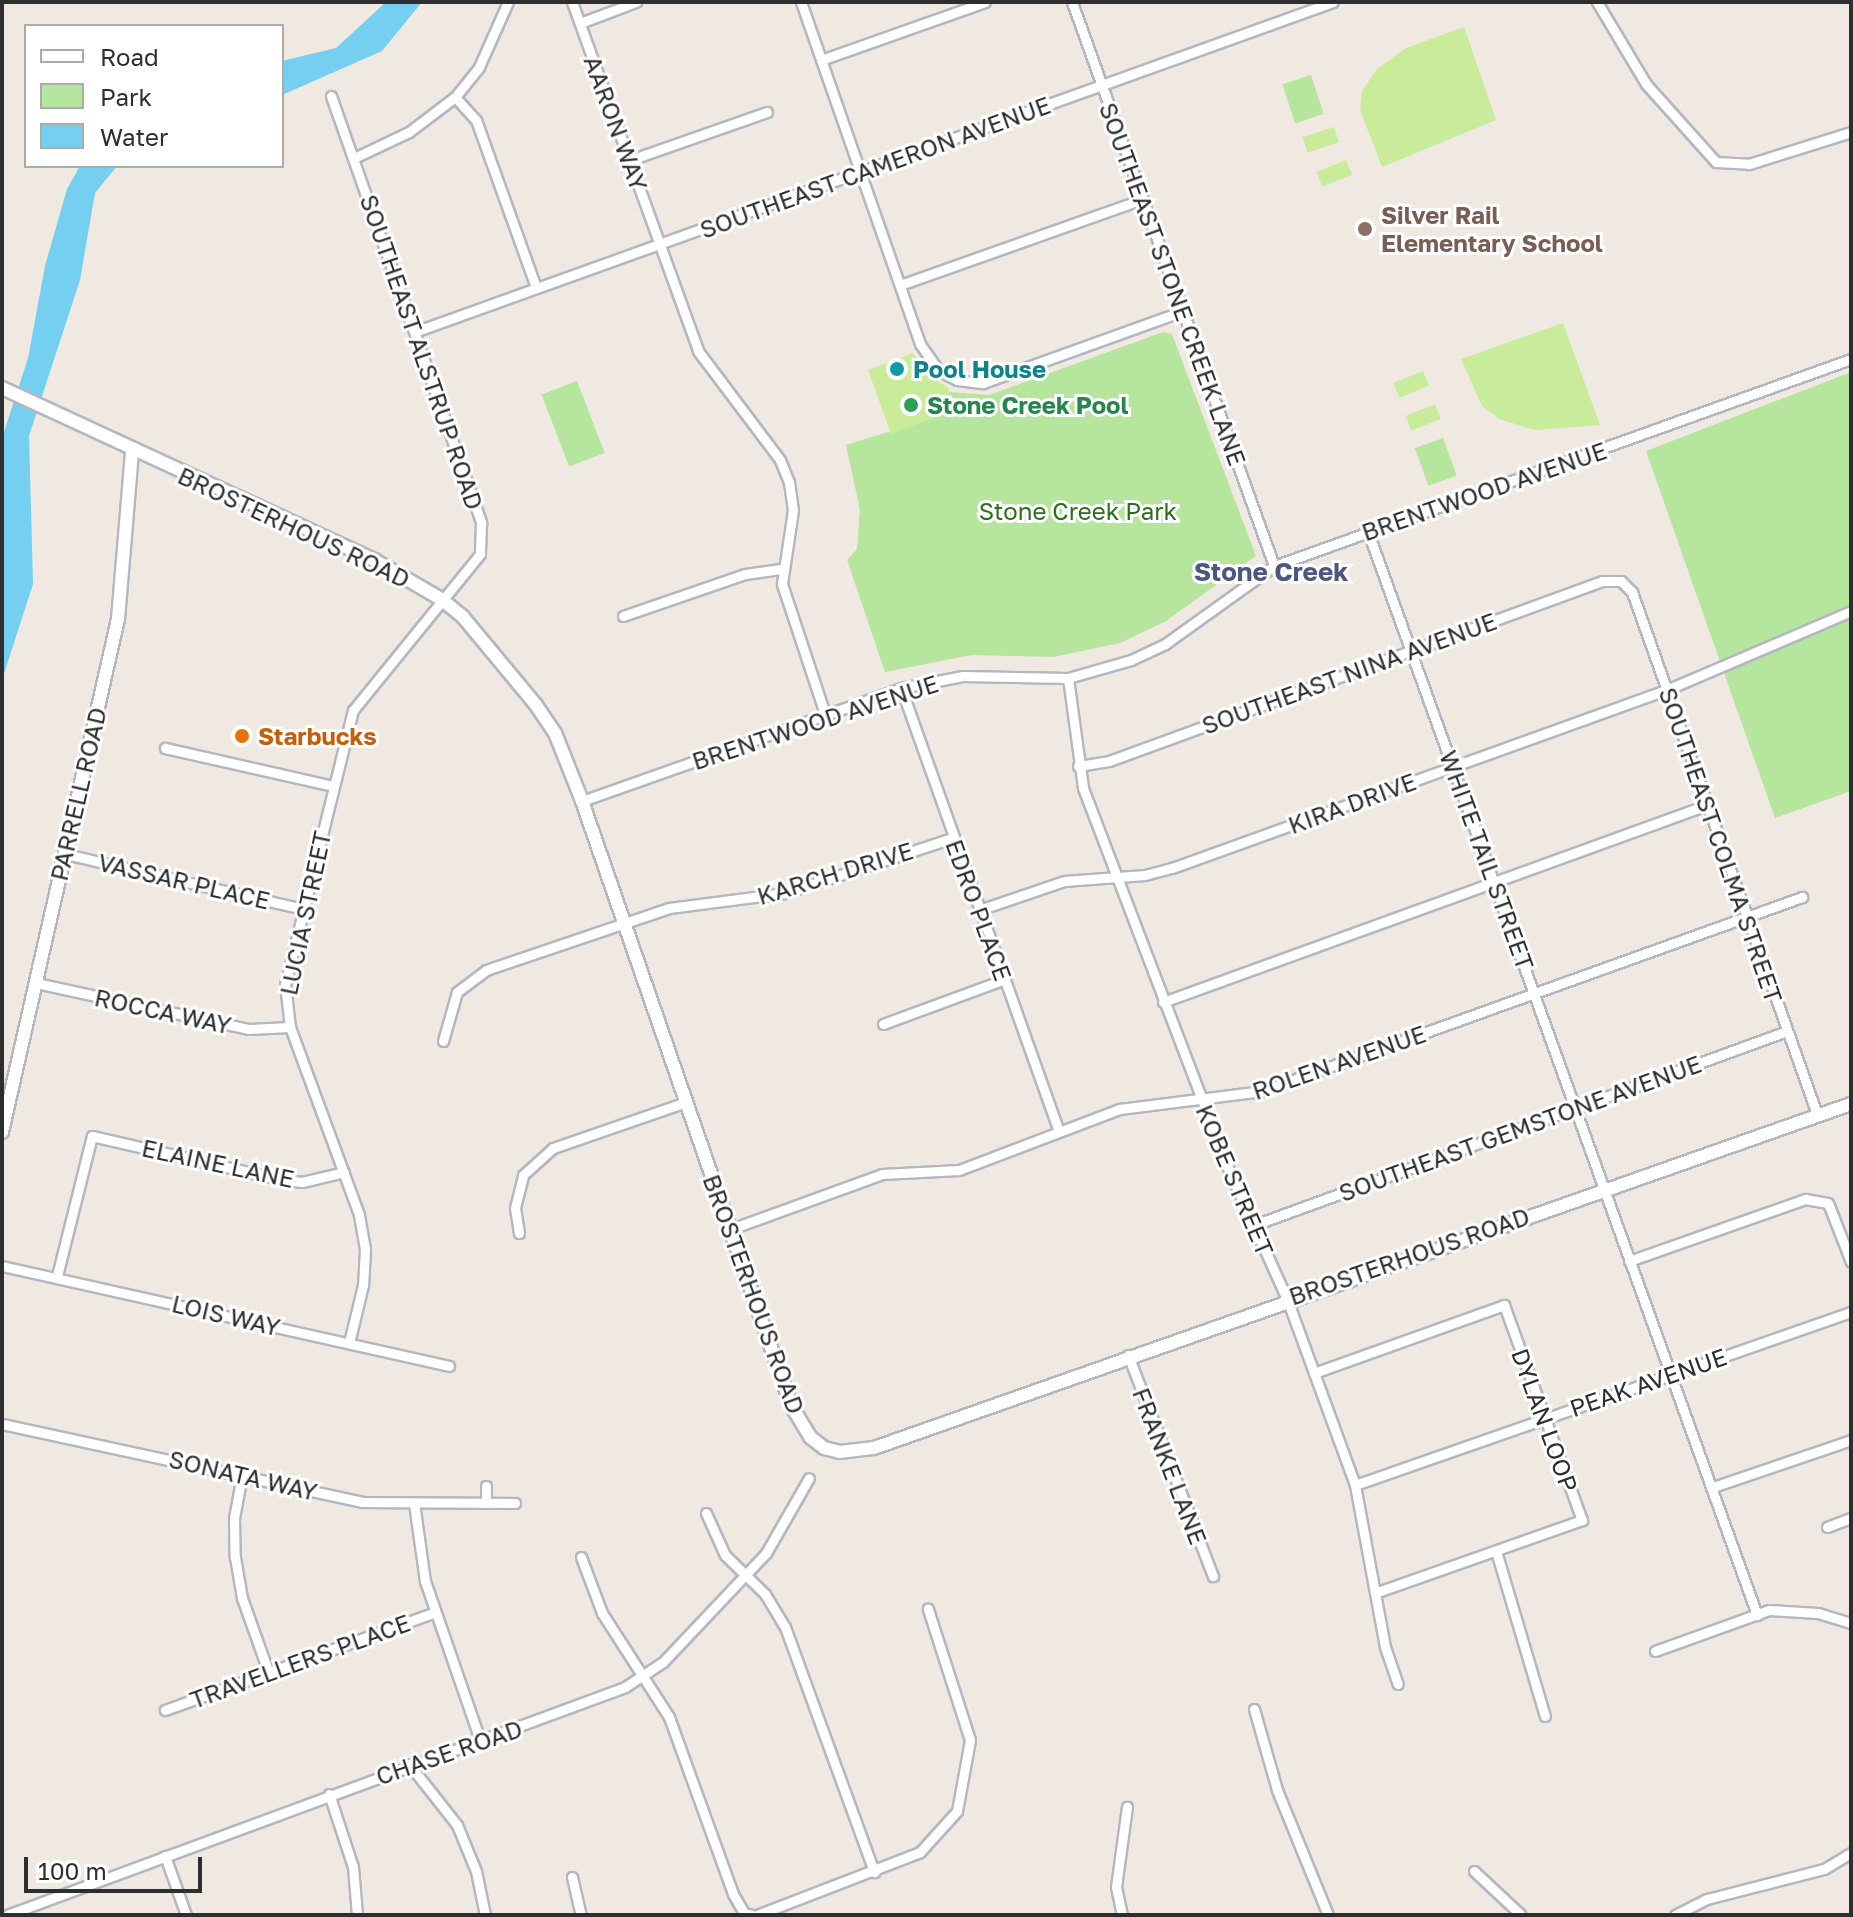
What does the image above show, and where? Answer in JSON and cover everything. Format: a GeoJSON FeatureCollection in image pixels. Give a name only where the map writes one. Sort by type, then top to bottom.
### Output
{"type":"FeatureCollection","features":[{"type":"Feature","properties":{"kind":"street"},"geometry":{"type":"LineString","coordinates":[[354,158],[385,147],[455,97],[479,67],[508,2]]}},
{"type":"Feature","properties":{"kind":"street","name":"AARON WAY"},"geometry":{"type":"LineString","coordinates":[[572,2],[698,351],[780,460],[789,482],[793,510],[781,569]]}},
{"type":"Feature","properties":{"kind":"street"},"geometry":{"type":"LineString","coordinates":[[580,23],[636,2]]}},
{"type":"Feature","properties":{"kind":"street"},"geometry":{"type":"LineString","coordinates":[[801,2],[920,344],[938,370],[957,380],[983,383],[1183,311]]}},
{"type":"Feature","properties":{"kind":"street"},"geometry":{"type":"LineString","coordinates":[[821,60],[985,2]]}},
{"type":"Feature","properties":{"kind":"street","name":"SOUTHEAST STONE CREEK LANE"},"geometry":{"type":"LineString","coordinates":[[1072,2],[1274,566]]}},
{"type":"Feature","properties":{"kind":"street","name":"SOUTHEAST CAMERON AVENUE"},"geometry":{"type":"LineString","coordinates":[[417,331],[1333,2]]}},
{"type":"Feature","properties":{"kind":"street"},"geometry":{"type":"LineString","coordinates":[[1597,2],[1646,84],[1716,162],[1749,164],[1851,132]]}},
{"type":"Feature","properties":{"kind":"street","name":"SOUTHEAST ALSTRUP ROAD"},"geometry":{"type":"LineString","coordinates":[[331,96],[417,331],[481,523],[480,554],[441,599]]}},
{"type":"Feature","properties":{"kind":"street"},"geometry":{"type":"LineString","coordinates":[[455,97],[476,120],[536,288]]}},
{"type":"Feature","properties":{"kind":"street"},"geometry":{"type":"LineString","coordinates":[[630,160],[767,112]]}},
{"type":"Feature","properties":{"kind":"street"},"geometry":{"type":"LineString","coordinates":[[900,285],[1143,199]]}},
{"type":"Feature","properties":{"kind":"street","name":"BRENTWOOD AVENUE"},"geometry":{"type":"LineString","coordinates":[[582,801],[901,688],[963,676],[1068,678],[1165,644],[1274,566],[1851,359]]}},
{"type":"Feature","properties":{"kind":"street","name":"BROSTERHOUS ROAD"},"geometry":{"type":"LineString","coordinates":[[3,389],[132,452],[374,560],[441,599],[463,617],[536,705],[555,733],[582,801],[791,1405],[810,1437],[824,1448],[840,1452],[874,1448],[1287,1299],[1851,1104]]}},
{"type":"Feature","properties":{"kind":"street","name":"PARRELL ROAD"},"geometry":{"type":"LineString","coordinates":[[2,1132],[118,619],[132,452]]}},
{"type":"Feature","properties":{"kind":"street","name":"WHITE TAIL STREET"},"geometry":{"type":"LineString","coordinates":[[1368,532],[1757,1615]]}},
{"type":"Feature","properties":{"kind":"street"},"geometry":{"type":"LineString","coordinates":[[623,616],[745,574],[781,569],[825,714]]}},
{"type":"Feature","properties":{"kind":"street","name":"SOUTHEAST NINA AVENUE"},"geometry":{"type":"LineString","coordinates":[[1078,766],[1109,761],[1602,581],[1621,581]]}},
{"type":"Feature","properties":{"kind":"street","name":"SOUTHEAST COLMA STREET"},"geometry":{"type":"LineString","coordinates":[[1621,581],[1632,592],[1817,1114]]}},
{"type":"Feature","properties":{"kind":"street","name":"LUCIA STREET"},"geometry":{"type":"LineString","coordinates":[[349,1343],[363,1285],[365,1249],[344,1172],[290,1027],[285,984],[334,786],[361,696],[441,599]]}},
{"type":"Feature","properties":{"kind":"street","name":"KIRA DRIVE"},"geometry":{"type":"LineString","coordinates":[[979,910],[1064,881],[1172,868],[1719,670],[1851,611]]}},
{"type":"Feature","properties":{"kind":"street","name":"KOBE STREET"},"geometry":{"type":"LineString","coordinates":[[1068,678],[1078,766],[1116,877],[1201,1100],[1287,1299],[1355,1485],[1378,1592],[1385,1647],[1398,1684]]}},
{"type":"Feature","properties":{"kind":"street","name":"EDRO PLACE"},"geometry":{"type":"LineString","coordinates":[[901,688],[1059,1131]]}},
{"type":"Feature","properties":{"kind":"street"},"geometry":{"type":"LineString","coordinates":[[165,748],[334,786]]}},
{"type":"Feature","properties":{"kind":"street"},"geometry":{"type":"LineString","coordinates":[[1163,1002],[1707,805]]}},
{"type":"Feature","properties":{"kind":"street","name":"KARCH DRIVE"},"geometry":{"type":"LineString","coordinates":[[443,1041],[457,992],[486,970],[669,908],[785,893],[952,838]]}},
{"type":"Feature","properties":{"kind":"street","name":"VASSAR PLACE"},"geometry":{"type":"LineString","coordinates":[[65,854],[304,909]]}},
{"type":"Feature","properties":{"kind":"street","name":"ROLEN AVENUE"},"geometry":{"type":"LineString","coordinates":[[731,1229],[882,1174],[959,1170],[1059,1131],[1147,1103],[1201,1100],[1262,1091],[1802,897]]}},
{"type":"Feature","properties":{"kind":"street"},"geometry":{"type":"LineString","coordinates":[[883,1024],[1005,979]]}},
{"type":"Feature","properties":{"kind":"street","name":"ROCCA WAY"},"geometry":{"type":"LineString","coordinates":[[36,983],[249,1029],[275,1032],[290,1027]]}},
{"type":"Feature","properties":{"kind":"street","name":"SOUTHEAST GEMSTONE AVENUE"},"geometry":{"type":"LineString","coordinates":[[1254,1225],[1787,1031]]}},
{"type":"Feature","properties":{"kind":"street"},"geometry":{"type":"LineString","coordinates":[[519,1233],[515,1208],[523,1175],[553,1148],[686,1102]]}},
{"type":"Feature","properties":{"kind":"street","name":"ELAINE LANE"},"geometry":{"type":"LineString","coordinates":[[57,1276],[92,1136],[278,1179],[302,1182],[344,1172]]}},
{"type":"Feature","properties":{"kind":"street"},"geometry":{"type":"LineString","coordinates":[[1629,1261],[1805,1199],[1828,1203],[1851,1262]]}},
{"type":"Feature","properties":{"kind":"street","name":"LOIS WAY"},"geometry":{"type":"LineString","coordinates":[[2,1266],[449,1366]]}},
{"type":"Feature","properties":{"kind":"street","name":"DYLAN LOOP"},"geometry":{"type":"LineString","coordinates":[[1314,1373],[1504,1305],[1582,1520],[1378,1592]]}},
{"type":"Feature","properties":{"kind":"street","name":"PEAK AVENUE"},"geometry":{"type":"LineString","coordinates":[[1355,1485],[1851,1312]]}},
{"type":"Feature","properties":{"kind":"street","name":"FRANKE LANE"},"geometry":{"type":"LineString","coordinates":[[1128,1355],[1213,1576]]}},
{"type":"Feature","properties":{"kind":"street","name":"SONATA WAY"},"geometry":{"type":"LineString","coordinates":[[2,1424],[363,1502],[515,1503]]}},
{"type":"Feature","properties":{"kind":"street"},"geometry":{"type":"LineString","coordinates":[[1713,1487],[1851,1440]]}},
{"type":"Feature","properties":{"kind":"street"},"geometry":{"type":"LineString","coordinates":[[242,1475],[234,1518],[235,1557],[242,1598],[268,1671]]}},
{"type":"Feature","properties":{"kind":"street","name":"CHASE ROAD"},"geometry":{"type":"LineString","coordinates":[[7,1915],[479,1737],[500,1735],[642,1677],[663,1662],[745,1576],[789,1520],[809,1478]]}},
{"type":"Feature","properties":{"kind":"street"},"geometry":{"type":"LineString","coordinates":[[486,1486],[486,1503]]}},
{"type":"Feature","properties":{"kind":"street"},"geometry":{"type":"LineString","coordinates":[[414,1503],[416,1540],[435,1612],[479,1737]]}},
{"type":"Feature","properties":{"kind":"street"},"geometry":{"type":"LineString","coordinates":[[706,1513],[718,1545],[765,1594],[785,1627],[874,1872]]}},
{"type":"Feature","properties":{"kind":"street"},"geometry":{"type":"LineString","coordinates":[[1827,1527],[1851,1518]]}},
{"type":"Feature","properties":{"kind":"street"},"geometry":{"type":"LineString","coordinates":[[1496,1551],[1545,1716]]}},
{"type":"Feature","properties":{"kind":"street"},"geometry":{"type":"LineString","coordinates":[[581,1557],[597,1602],[669,1717],[751,1914],[874,1872],[920,1852],[940,1834],[963,1791],[970,1740],[928,1609]]}},
{"type":"Feature","properties":{"kind":"street"},"geometry":{"type":"LineString","coordinates":[[1655,1651],[1769,1610],[1818,1613],[1851,1623]]}},
{"type":"Feature","properties":{"kind":"street","name":"TRAVELLERS PLACE"},"geometry":{"type":"LineString","coordinates":[[165,1710],[435,1612]]}},
{"type":"Feature","properties":{"kind":"street"},"geometry":{"type":"LineString","coordinates":[[1254,1709],[1277,1790],[1328,1915]]}},
{"type":"Feature","properties":{"kind":"street"},"geometry":{"type":"LineString","coordinates":[[409,1764],[457,1825],[476,1871],[485,1915]]}},
{"type":"Feature","properties":{"kind":"street"},"geometry":{"type":"LineString","coordinates":[[329,1794],[353,1867],[357,1915]]}},
{"type":"Feature","properties":{"kind":"street"},"geometry":{"type":"LineString","coordinates":[[1122,1915],[1116,1887],[1127,1807]]}},
{"type":"Feature","properties":{"kind":"street"},"geometry":{"type":"LineString","coordinates":[[1675,1915],[1707,1899],[1824,1869],[1851,1853]]}},
{"type":"Feature","properties":{"kind":"street"},"geometry":{"type":"LineString","coordinates":[[165,1856],[186,1915]]}},
{"type":"Feature","properties":{"kind":"street"},"geometry":{"type":"LineString","coordinates":[[1474,1871],[1521,1915]]}},
{"type":"Feature","properties":{"kind":"street"},"geometry":{"type":"LineString","coordinates":[[572,1877],[581,1915]]}},
{"type":"Feature","properties":{"kind":"green space"},"geometry":{"type":"Polygon","coordinates":[[[1464,27],[1496,120],[1382,167],[1360,110],[1362,91],[1378,68],[1406,48],[1464,27]]]}},
{"type":"Feature","properties":{"kind":"green space"},"geometry":{"type":"Polygon","coordinates":[[[1311,75],[1324,114],[1295,123],[1282,84],[1311,75]]]}},
{"type":"Feature","properties":{"kind":"green space"},"geometry":{"type":"Polygon","coordinates":[[[1334,127],[1339,142],[1308,152],[1303,137],[1334,127]]]}},
{"type":"Feature","properties":{"kind":"green space"},"geometry":{"type":"Polygon","coordinates":[[[1346,160],[1352,175],[1322,187],[1316,172],[1346,160]]]}},
{"type":"Feature","properties":{"kind":"green space"},"geometry":{"type":"Polygon","coordinates":[[[1563,323],[1600,425],[1535,430],[1499,419],[1482,406],[1461,359],[1563,323]]]}},
{"type":"Feature","properties":{"kind":"green space","name":"Stone Creek Park"},"geometry":{"type":"Polygon","coordinates":[[[1163,332],[1172,334],[1256,556],[1166,621],[1120,643],[1053,657],[972,655],[885,672],[847,560],[857,549],[860,510],[846,445],[933,418],[949,392],[989,395],[1163,332]]]}},
{"type":"Feature","properties":{"kind":"green space","name":"Stone Creek Pool"},"geometry":{"type":"Polygon","coordinates":[[[913,353],[930,376],[950,389],[933,418],[891,434],[868,370],[913,353]]]}},
{"type":"Feature","properties":{"kind":"green space"},"geometry":{"type":"Polygon","coordinates":[[[1423,371],[1429,386],[1399,398],[1393,383],[1423,371]]]}},
{"type":"Feature","properties":{"kind":"green space"},"geometry":{"type":"Polygon","coordinates":[[[1851,372],[1851,791],[1775,818],[1646,451],[1851,372]]]}},
{"type":"Feature","properties":{"kind":"green space"},"geometry":{"type":"Polygon","coordinates":[[[577,381],[605,453],[569,467],[542,395],[577,381]]]}},
{"type":"Feature","properties":{"kind":"green space"},"geometry":{"type":"Polygon","coordinates":[[[1435,404],[1441,419],[1411,431],[1405,416],[1435,404]]]}},
{"type":"Feature","properties":{"kind":"green space"},"geometry":{"type":"Polygon","coordinates":[[[1443,438],[1457,476],[1428,486],[1415,448],[1443,438]]]}},
{"type":"Feature","properties":{"kind":"water"},"geometry":{"type":"Polygon","coordinates":[[[386,2],[422,2],[382,51],[284,94],[284,61],[336,48],[386,2]]]}},
{"type":"Feature","properties":{"kind":"water"},"geometry":{"type":"Polygon","coordinates":[[[79,168],[115,168],[95,193],[80,280],[29,436],[33,584],[2,680],[4,432],[28,358],[45,266],[67,189],[79,168]]]}},
{"type":"Feature","properties":{"kind":"place","name":"Silver Rail Elementary School"},"geometry":{"type":"Point","coordinates":[1365,229]}},
{"type":"Feature","properties":{"kind":"place","name":"Pool House"},"geometry":{"type":"Point","coordinates":[897,369]}},
{"type":"Feature","properties":{"kind":"place","name":"Stone Creek Pool"},"geometry":{"type":"Point","coordinates":[911,405]}},
{"type":"Feature","properties":{"kind":"place","name":"Starbucks"},"geometry":{"type":"Point","coordinates":[242,736]}},
{"type":"Feature","properties":{"kind":"district","name":"Stone Creek"},"geometry":{"type":"Point","coordinates":[1271,572]}}]}
